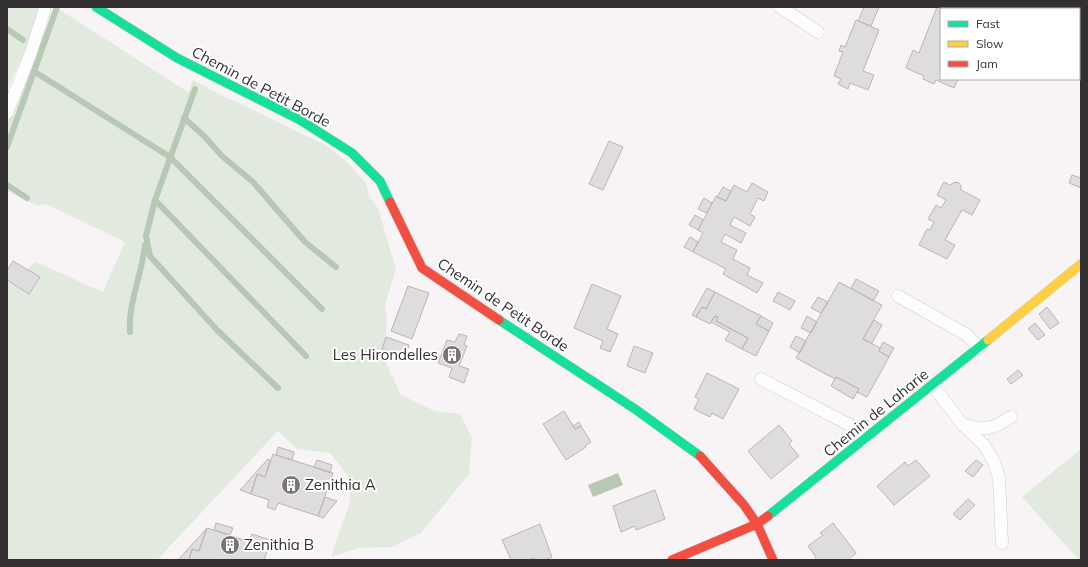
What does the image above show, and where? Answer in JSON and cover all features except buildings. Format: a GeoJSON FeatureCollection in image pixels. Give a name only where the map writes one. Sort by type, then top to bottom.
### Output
{"type":"FeatureCollection","features":[{"type":"Feature","properties":{"kind":"street","name":"Chemin de Petit Borde"},"geometry":{"type":"LineString","coordinates":[[96,7],[177,58],[300,120],[352,153],[380,181],[422,268],[449,288],[635,409],[701,456],[744,505],[757,524],[773,560]]}},
{"type":"Feature","properties":{"kind":"street","name":"Chemin de Laharie"},"geometry":{"type":"LineString","coordinates":[[672,560],[757,524],[932,386],[1081,264]]}},
{"type":"Feature","properties":{"kind":"lane"},"geometry":{"type":"LineString","coordinates":[[7,113],[30,55],[44,12],[44,7]]}},
{"type":"Feature","properties":{"kind":"lane"},"geometry":{"type":"LineString","coordinates":[[780,7],[818,32]]}},
{"type":"Feature","properties":{"kind":"lane"},"geometry":{"type":"LineString","coordinates":[[898,296],[968,335],[979,348]]}},
{"type":"Feature","properties":{"kind":"lane"},"geometry":{"type":"LineString","coordinates":[[761,379],[848,424],[864,440]]}},
{"type":"Feature","properties":{"kind":"lane"},"geometry":{"type":"LineString","coordinates":[[932,386],[963,425],[984,445],[994,462],[999,478],[1002,543]]}},
{"type":"Feature","properties":{"kind":"lane"},"geometry":{"type":"LineString","coordinates":[[963,425],[982,430],[999,425],[1012,416]]}},
{"type":"Feature","properties":{"kind":"shaded area"},"geometry":{"type":"Polygon","coordinates":[[[7,7],[40,7],[35,28],[7,90],[7,7]]]}},
{"type":"Feature","properties":{"kind":"shaded area"},"geometry":{"type":"Polygon","coordinates":[[[57,8],[188,92],[193,80],[325,145],[347,162],[366,183],[369,196],[378,208],[396,269],[385,305],[387,319],[385,361],[401,395],[435,411],[460,414],[472,438],[469,474],[421,533],[392,547],[359,548],[331,557],[349,506],[352,481],[330,453],[297,449],[278,431],[157,560],[7,560],[7,284],[36,262],[103,292],[125,242],[46,204],[37,206],[7,191],[7,122],[40,40],[50,30],[57,8]]]}},
{"type":"Feature","properties":{"kind":"shaded area"},"geometry":{"type":"Polygon","coordinates":[[[1081,449],[1081,560],[1079,560],[1022,497],[1081,449]]]}},
{"type":"Feature","properties":{"kind":"shaded area"},"geometry":{"type":"Polygon","coordinates":[[[618,473],[623,485],[593,497],[588,485],[618,473]]]}},
{"type":"Feature","properties":{"kind":"waterway"},"geometry":{"type":"LineString","coordinates":[[7,147],[57,7]]}},
{"type":"Feature","properties":{"kind":"waterway"},"geometry":{"type":"LineString","coordinates":[[7,29],[23,40]]}},
{"type":"Feature","properties":{"kind":"waterway"},"geometry":{"type":"LineString","coordinates":[[35,72],[170,157],[322,309]]}},
{"type":"Feature","properties":{"kind":"waterway"},"geometry":{"type":"LineString","coordinates":[[195,89],[155,200],[306,356]]}},
{"type":"Feature","properties":{"kind":"waterway"},"geometry":{"type":"LineString","coordinates":[[184,118],[204,136],[222,156],[253,182],[305,242],[336,267]]}},
{"type":"Feature","properties":{"kind":"waterway"},"geometry":{"type":"LineString","coordinates":[[7,185],[27,198]]}},
{"type":"Feature","properties":{"kind":"waterway"},"geometry":{"type":"LineString","coordinates":[[155,200],[146,236],[150,256],[217,330],[278,388]]}},
{"type":"Feature","properties":{"kind":"waterway"},"geometry":{"type":"LineString","coordinates":[[130,332],[131,310],[145,245]]}},
{"type":"Feature","properties":{"kind":"traffic: fast"},"geometry":{"type":"LineString","coordinates":[[96,7],[177,58],[300,120],[352,153],[380,181],[390,202]]}},
{"type":"Feature","properties":{"kind":"traffic: fast"},"geometry":{"type":"LineString","coordinates":[[499,320],[635,409],[700,456]]}},
{"type":"Feature","properties":{"kind":"traffic: fast"},"geometry":{"type":"LineString","coordinates":[[768,516],[988,340]]}},
{"type":"Feature","properties":{"kind":"traffic: slow"},"geometry":{"type":"LineString","coordinates":[[988,340],[1081,264]]}},
{"type":"Feature","properties":{"kind":"traffic: jam"},"geometry":{"type":"LineString","coordinates":[[390,202],[422,268],[499,320]]}},
{"type":"Feature","properties":{"kind":"traffic: jam"},"geometry":{"type":"LineString","coordinates":[[700,456],[744,505],[757,524],[773,560]]}},
{"type":"Feature","properties":{"kind":"traffic: jam"},"geometry":{"type":"LineString","coordinates":[[672,560],[757,524],[768,516]]}},
{"type":"Feature","properties":{"kind":"place","name":"Les Hirondelles"},"geometry":{"type":"Point","coordinates":[452,355]}},
{"type":"Feature","properties":{"kind":"place","name":"Zenithia A"},"geometry":{"type":"Point","coordinates":[291,485]}},
{"type":"Feature","properties":{"kind":"place","name":"Zenithia B"},"geometry":{"type":"Point","coordinates":[230,545]}}]}
